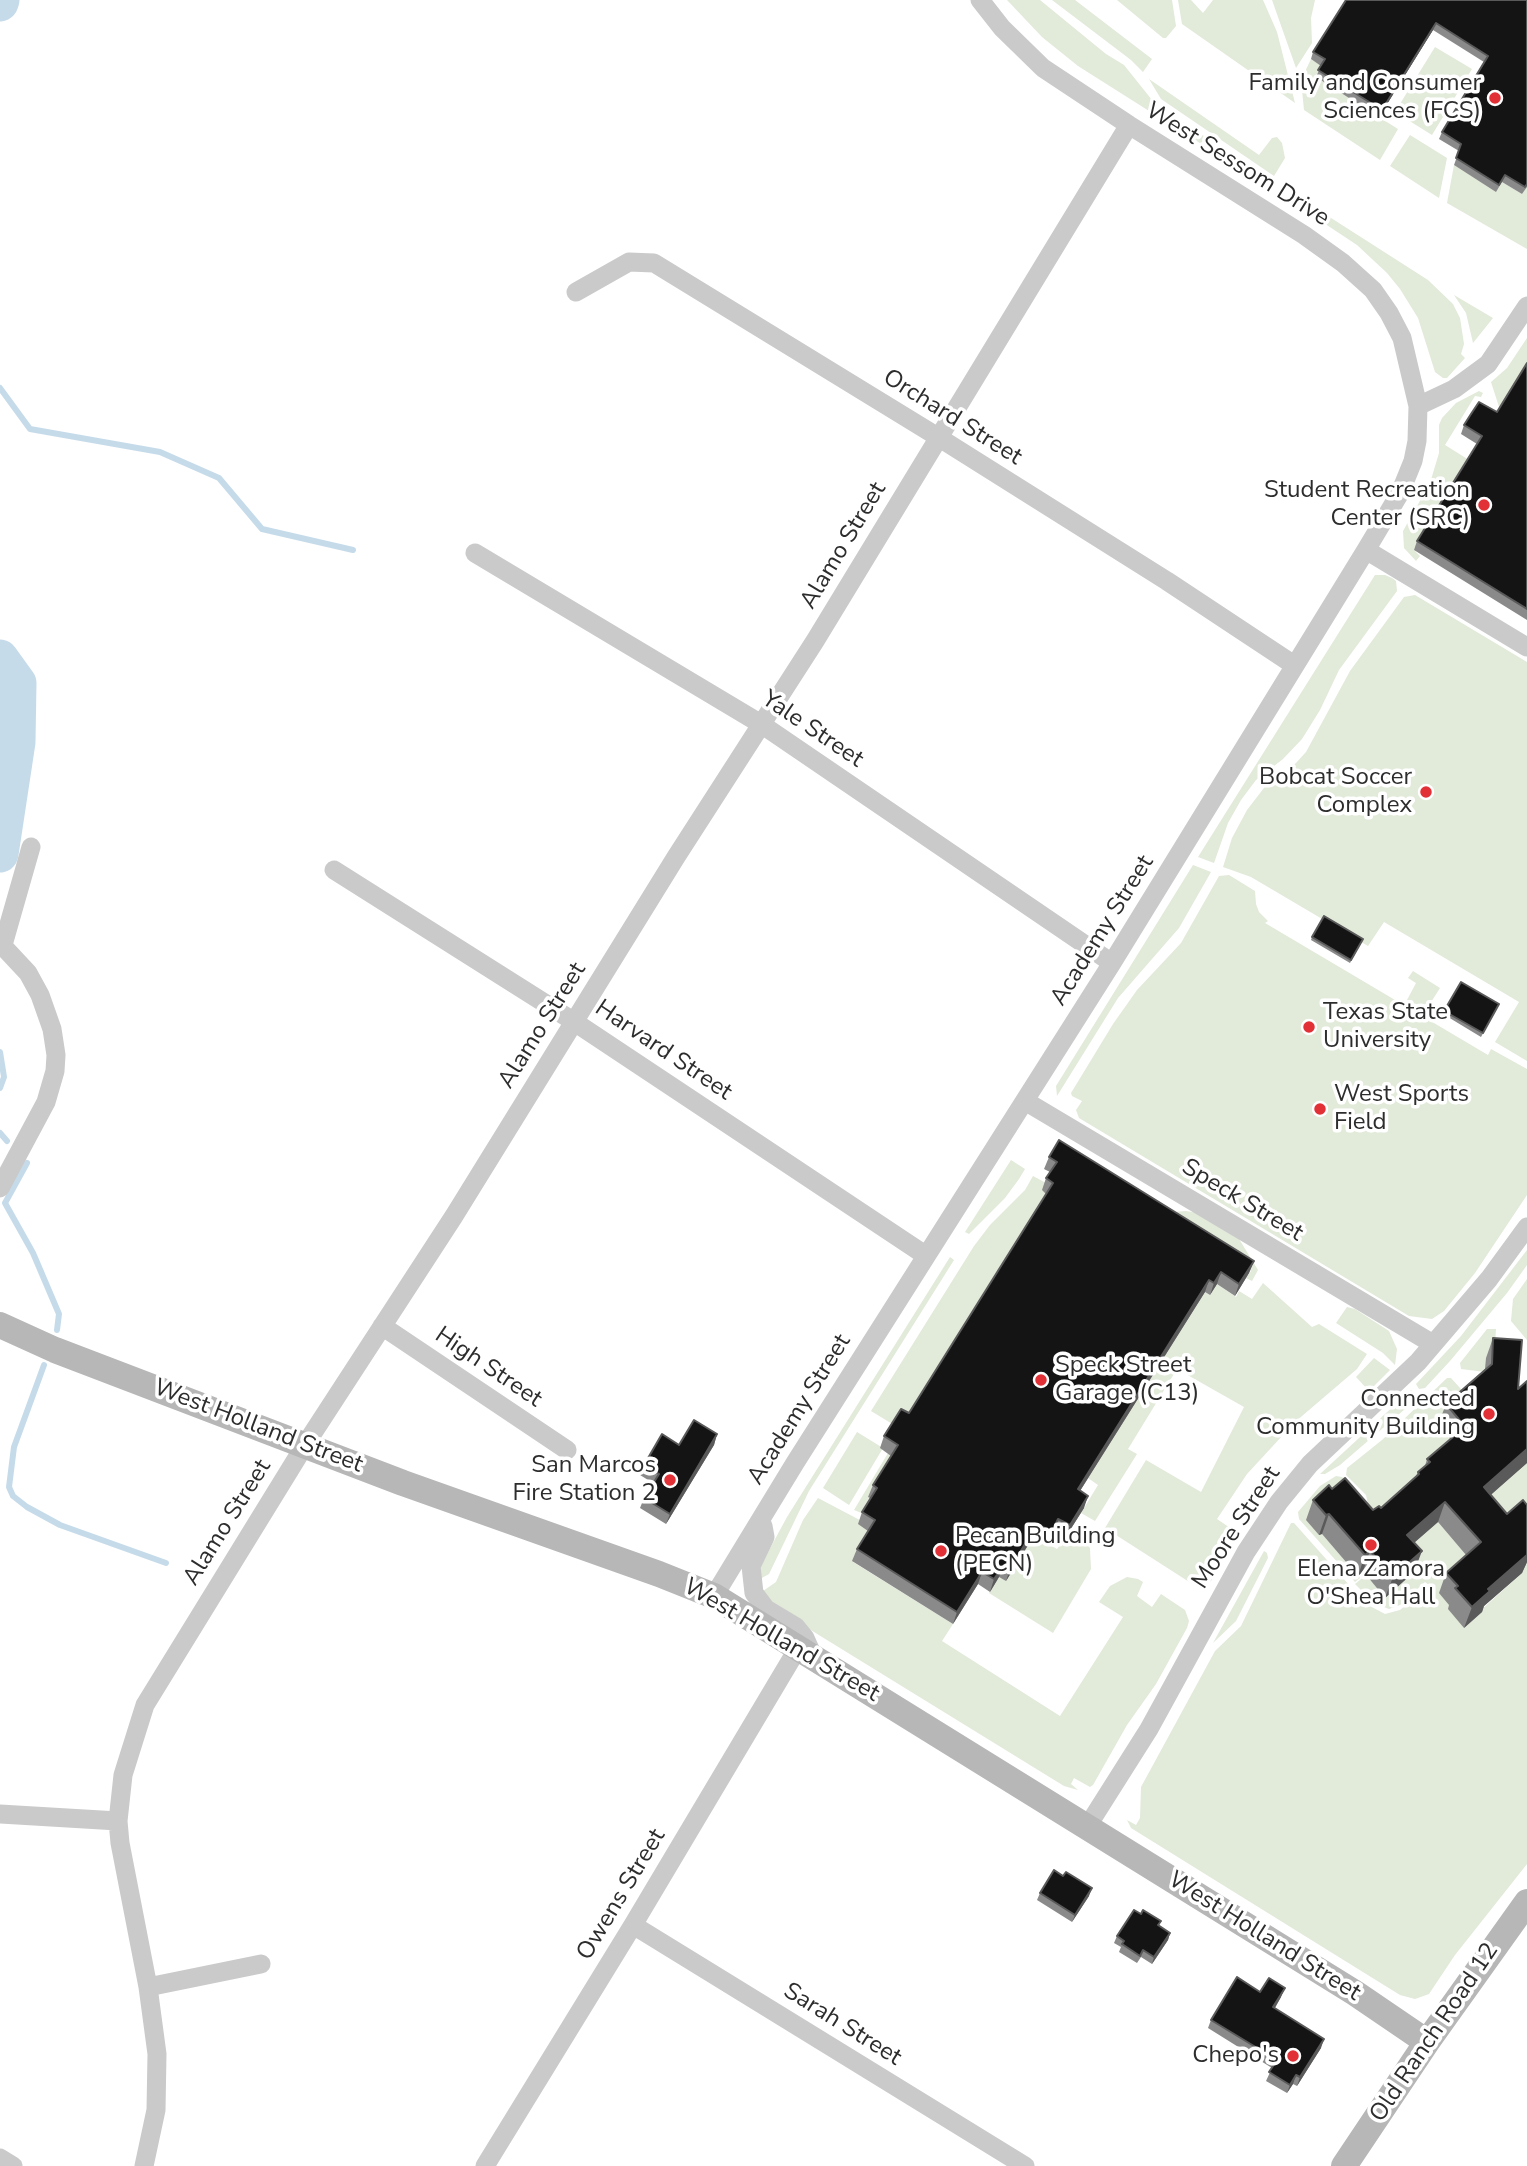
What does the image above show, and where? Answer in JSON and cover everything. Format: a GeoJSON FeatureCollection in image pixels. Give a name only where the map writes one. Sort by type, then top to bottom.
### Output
{"type":"FeatureCollection","features":[{"type":"Feature","properties":{"kind":"street","name":"West Sessom Drive"},"geometry":{"type":"LineString","coordinates":[[980,0],[1002,28],[1043,68],[1304,235],[1363,281],[1389,313],[1402,338],[1418,406]]}},
{"type":"Feature","properties":{"kind":"street","name":"Alamo Street"},"geometry":{"type":"LineString","coordinates":[[144,2166],[152,2133],[158,2083],[155,2029],[118,1821],[123,1775],[145,1705],[305,1445],[454,1216],[573,1021],[852,582],[1129,125]]}},
{"type":"Feature","properties":{"kind":"street","name":"Orchard Street"},"geometry":{"type":"LineString","coordinates":[[576,292],[629,262],[654,263],[939,437],[1294,665]]}},
{"type":"Feature","properties":{"kind":"street"},"geometry":{"type":"LineString","coordinates":[[1418,406],[1454,389],[1488,364],[1527,306]]}},
{"type":"Feature","properties":{"kind":"street","name":"Academy Street"},"geometry":{"type":"LineString","coordinates":[[714,1596],[925,1255],[1112,963],[1366,550],[1407,479],[1417,441],[1418,406]]}},
{"type":"Feature","properties":{"kind":"street"},"geometry":{"type":"LineString","coordinates":[[1366,550],[1527,647]]}},
{"type":"Feature","properties":{"kind":"street","name":"Yale Street"},"geometry":{"type":"LineString","coordinates":[[475,553],[761,724],[1112,963]]}},
{"type":"Feature","properties":{"kind":"street"},"geometry":{"type":"LineString","coordinates":[[0,1188],[46,1102],[55,1071],[56,1055],[52,1029],[40,995],[28,973],[2,944],[31,847]]}},
{"type":"Feature","properties":{"kind":"street","name":"Harvard Street"},"geometry":{"type":"LineString","coordinates":[[334,870],[573,1021],[925,1255]]}},
{"type":"Feature","properties":{"kind":"street","name":"Speck Street"},"geometry":{"type":"LineString","coordinates":[[1025,1101],[1433,1344]]}},
{"type":"Feature","properties":{"kind":"street","name":"Moore Street"},"geometry":{"type":"LineString","coordinates":[[1087,1827],[1149,1729],[1261,1527],[1310,1464],[1404,1377],[1489,1279],[1527,1227]]}},
{"type":"Feature","properties":{"kind":"street","name":"West Holland Street"},"geometry":{"type":"LineString","coordinates":[[0,1325],[55,1350],[403,1483],[671,1578],[714,1596],[1355,1993],[1427,2042]]}},
{"type":"Feature","properties":{"kind":"street","name":"High Street"},"geometry":{"type":"LineString","coordinates":[[382,1326],[567,1450]]}},
{"type":"Feature","properties":{"kind":"street"},"geometry":{"type":"LineString","coordinates":[[762,1517],[765,1537],[751,1566],[754,1593],[766,1609],[796,1627],[805,1638],[806,1652]]}},
{"type":"Feature","properties":{"kind":"street","name":"Owens Street"},"geometry":{"type":"LineString","coordinates":[[485,2166],[806,1652]]}},
{"type":"Feature","properties":{"kind":"street"},"geometry":{"type":"LineString","coordinates":[[0,1814],[118,1821]]}},
{"type":"Feature","properties":{"kind":"street","name":"Old Ranch Road 12"},"geometry":{"type":"LineString","coordinates":[[1344,2166],[1427,2042],[1527,1902]]}},
{"type":"Feature","properties":{"kind":"street","name":"Sarah Street"},"geometry":{"type":"LineString","coordinates":[[633,1926],[1025,2166]]}},
{"type":"Feature","properties":{"kind":"street"},"geometry":{"type":"LineString","coordinates":[[148,1987],[261,1964]]}},
{"type":"Feature","properties":{"kind":"street"},"geometry":{"type":"LineString","coordinates":[[0,2158],[13,2166]]}},
{"type":"Feature","properties":{"kind":"green space"},"geometry":{"type":"Polygon","coordinates":[[[1007,0],[1040,0],[1106,54],[1124,65],[1156,105],[1272,180],[1266,185],[1078,66],[1042,37],[1007,0]]]}},
{"type":"Feature","properties":{"kind":"green space"},"geometry":{"type":"Polygon","coordinates":[[[1052,0],[1075,0],[1152,59],[1143,72],[1052,0]]]}},
{"type":"Feature","properties":{"kind":"green space"},"geometry":{"type":"Polygon","coordinates":[[[1117,0],[1172,0],[1176,26],[1163,38],[1117,0]]]}},
{"type":"Feature","properties":{"kind":"green space"},"geometry":{"type":"Polygon","coordinates":[[[1178,0],[1191,0],[1203,13],[1213,0],[1263,0],[1277,32],[1295,103],[1182,24],[1178,0]]]}},
{"type":"Feature","properties":{"kind":"green space"},"geometry":{"type":"Polygon","coordinates":[[[1272,0],[1315,0],[1311,18],[1312,43],[1296,68],[1272,0]]]}},
{"type":"Feature","properties":{"kind":"green space"},"geometry":{"type":"Polygon","coordinates":[[[1435,47],[1472,69],[1432,135],[1395,112],[1435,47]]]}},
{"type":"Feature","properties":{"kind":"green space"},"geometry":{"type":"Polygon","coordinates":[[[1311,59],[1379,117],[1398,129],[1380,160],[1304,110],[1301,80],[1311,59]]]}},
{"type":"Feature","properties":{"kind":"green space"},"geometry":{"type":"Polygon","coordinates":[[[1149,79],[1259,155],[1272,138],[1277,137],[1282,143],[1285,158],[1274,176],[1161,99],[1149,79]]]}},
{"type":"Feature","properties":{"kind":"green space"},"geometry":{"type":"Polygon","coordinates":[[[1410,135],[1447,158],[1439,198],[1390,166],[1410,135]]]}},
{"type":"Feature","properties":{"kind":"green space"},"geometry":{"type":"Polygon","coordinates":[[[1454,165],[1496,191],[1502,182],[1522,194],[1527,187],[1527,249],[1447,203],[1454,165]]]}},
{"type":"Feature","properties":{"kind":"green space"},"geometry":{"type":"Polygon","coordinates":[[[1292,193],[1428,280],[1453,304],[1460,318],[1464,344],[1461,354],[1465,358],[1447,378],[1435,372],[1418,318],[1387,273],[1357,245],[1292,202],[1292,193]]]}},
{"type":"Feature","properties":{"kind":"green space"},"geometry":{"type":"Polygon","coordinates":[[[1454,295],[1493,318],[1473,343],[1466,313],[1454,295]]]}},
{"type":"Feature","properties":{"kind":"green space"},"geometry":{"type":"Polygon","coordinates":[[[1527,338],[1527,366],[1500,410],[1491,382],[1507,368],[1527,338]]]}},
{"type":"Feature","properties":{"kind":"green space"},"geometry":{"type":"Polygon","coordinates":[[[1479,391],[1483,393],[1481,397],[1475,396],[1445,445],[1469,460],[1414,550],[1420,556],[1416,561],[1404,548],[1403,531],[1430,483],[1439,453],[1439,425],[1456,403],[1479,391]]]}},
{"type":"Feature","properties":{"kind":"green space"},"geometry":{"type":"Polygon","coordinates":[[[1375,575],[1392,578],[1396,581],[1397,591],[1339,670],[1320,710],[1302,739],[1283,759],[1256,780],[1241,800],[1228,823],[1214,863],[1198,857],[1375,575]]]}},
{"type":"Feature","properties":{"kind":"green space"},"geometry":{"type":"Polygon","coordinates":[[[1415,595],[1527,662],[1527,1061],[1495,1042],[1519,1002],[1384,922],[1368,946],[1251,877],[1223,867],[1232,838],[1247,810],[1267,784],[1296,763],[1306,752],[1350,671],[1404,597],[1415,595]]]}},
{"type":"Feature","properties":{"kind":"green space"},"geometry":{"type":"Polygon","coordinates":[[[1193,865],[1211,872],[1179,928],[1118,998],[1057,1096],[1056,1086],[1193,865]]]}},
{"type":"Feature","properties":{"kind":"green space","name":"West Sports Field"},"geometry":{"type":"Polygon","coordinates":[[[1229,875],[1255,891],[1259,912],[1268,921],[1265,923],[1488,1055],[1491,1049],[1527,1069],[1527,1195],[1475,1273],[1444,1311],[1432,1319],[1409,1316],[1079,1118],[1076,1110],[1082,1101],[1071,1093],[1113,1024],[1137,990],[1181,943],[1219,876],[1229,875]]]}},
{"type":"Feature","properties":{"kind":"green space"},"geometry":{"type":"Polygon","coordinates":[[[1413,971],[1440,988],[1426,1010],[1407,1000],[1416,983],[1408,978],[1413,971]]]}},
{"type":"Feature","properties":{"kind":"green space"},"geometry":{"type":"Polygon","coordinates":[[[1011,1160],[1025,1169],[1019,1179],[1005,1198],[969,1234],[965,1232],[1011,1160]]]}},
{"type":"Feature","properties":{"kind":"green space"},"geometry":{"type":"Polygon","coordinates":[[[1033,1176],[1046,1183],[1049,1195],[905,1426],[894,1425],[871,1411],[974,1246],[990,1225],[1025,1190],[1033,1176]]]}},
{"type":"Feature","properties":{"kind":"green space"},"geometry":{"type":"Polygon","coordinates":[[[1172,1212],[1204,1214],[1236,1234],[1258,1270],[1252,1281],[1246,1278],[1251,1271],[1243,1264],[1172,1212]]]}},
{"type":"Feature","properties":{"kind":"green space"},"geometry":{"type":"Polygon","coordinates":[[[1527,1250],[1527,1265],[1507,1293],[1450,1361],[1425,1388],[1419,1389],[1416,1384],[1461,1336],[1527,1250]]]}},
{"type":"Feature","properties":{"kind":"green space"},"geometry":{"type":"Polygon","coordinates":[[[950,1257],[954,1260],[809,1491],[769,1574],[760,1579],[760,1567],[787,1517],[950,1257]]]}},
{"type":"Feature","properties":{"kind":"green space"},"geometry":{"type":"Polygon","coordinates":[[[1527,1279],[1527,1340],[1511,1321],[1513,1299],[1527,1279]]]}},
{"type":"Feature","properties":{"kind":"green space"},"geometry":{"type":"Polygon","coordinates":[[[1263,1283],[1312,1327],[1319,1324],[1367,1354],[1357,1369],[1295,1422],[1247,1474],[1217,1519],[1239,1534],[1211,1581],[1194,1585],[1105,1528],[1146,1460],[1201,1492],[1244,1407],[1177,1369],[1128,1449],[1137,1454],[1095,1521],[1081,1513],[1098,1485],[1088,1478],[1205,1292],[1210,1295],[1217,1284],[1236,1297],[1239,1291],[1252,1299],[1263,1283]]]}},
{"type":"Feature","properties":{"kind":"green space"},"geometry":{"type":"Polygon","coordinates":[[[1347,1307],[1355,1309],[1389,1331],[1397,1349],[1395,1365],[1383,1353],[1336,1323],[1347,1307]]]}},
{"type":"Feature","properties":{"kind":"green space"},"geometry":{"type":"Polygon","coordinates":[[[1487,1329],[1496,1329],[1494,1359],[1485,1372],[1461,1369],[1460,1363],[1487,1329]]]}},
{"type":"Feature","properties":{"kind":"green space"},"geometry":{"type":"Polygon","coordinates":[[[1374,1358],[1390,1370],[1369,1391],[1356,1377],[1374,1358]]]}},
{"type":"Feature","properties":{"kind":"green space"},"geometry":{"type":"Polygon","coordinates":[[[1447,1378],[1451,1378],[1469,1398],[1454,1444],[1373,1528],[1366,1495],[1346,1475],[1347,1468],[1382,1440],[1447,1378]]]}},
{"type":"Feature","properties":{"kind":"green space"},"geometry":{"type":"Polygon","coordinates":[[[1411,1390],[1415,1394],[1412,1403],[1340,1465],[1320,1474],[1411,1390]]]}},
{"type":"Feature","properties":{"kind":"green space"},"geometry":{"type":"Polygon","coordinates":[[[857,1432],[883,1448],[849,1505],[823,1488],[857,1432]]]}},
{"type":"Feature","properties":{"kind":"green space"},"geometry":{"type":"Polygon","coordinates":[[[888,1453],[1057,1549],[1068,1534],[1081,1538],[1090,1548],[1091,1569],[1053,1633],[989,1593],[999,1577],[1006,1580],[1030,1541],[869,1498],[873,1500],[864,1514],[854,1510],[888,1453]]]}},
{"type":"Feature","properties":{"kind":"green space"},"geometry":{"type":"Polygon","coordinates":[[[1527,1463],[1527,1534],[1499,1535],[1482,1476],[1496,1490],[1527,1463]]]}},
{"type":"Feature","properties":{"kind":"green space"},"geometry":{"type":"Polygon","coordinates":[[[1336,1476],[1342,1477],[1358,1496],[1337,1499],[1319,1535],[1322,1534],[1360,1578],[1355,1582],[1299,1519],[1298,1512],[1320,1486],[1336,1476]]]}},
{"type":"Feature","properties":{"kind":"green space"},"geometry":{"type":"Polygon","coordinates":[[[818,1498],[873,1527],[853,1562],[953,1624],[942,1641],[1060,1716],[1123,1617],[1099,1602],[1110,1586],[1127,1577],[1138,1579],[1143,1582],[1137,1596],[1152,1607],[1161,1594],[1185,1610],[1189,1621],[1187,1628],[1156,1684],[1127,1725],[1093,1785],[1090,1787],[1074,1778],[1071,1784],[1078,1790],[1064,1786],[775,1608],[763,1591],[776,1582],[803,1520],[818,1498]]]}},
{"type":"Feature","properties":{"kind":"green space"},"geometry":{"type":"Polygon","coordinates":[[[1438,1522],[1473,1563],[1450,1606],[1464,1628],[1522,1573],[1518,1567],[1527,1561],[1527,1864],[1455,1955],[1429,1994],[1415,1999],[1400,1995],[1131,1828],[1127,1820],[1136,1825],[1140,1818],[1141,1787],[1215,1651],[1241,1626],[1291,1523],[1294,1523],[1366,1604],[1385,1614],[1400,1610],[1429,1585],[1425,1582],[1400,1605],[1389,1609],[1374,1603],[1355,1584],[1366,1575],[1386,1597],[1400,1555],[1438,1522]]]}},
{"type":"Feature","properties":{"kind":"green space"},"geometry":{"type":"Polygon","coordinates":[[[1264,1551],[1268,1558],[1236,1621],[1213,1643],[1264,1551]]]}},
{"type":"Feature","properties":{"kind":"building","name":"Family and Consumer Sciences (FCS)"},"geometry":{"type":"Polygon","coordinates":[[[1346,0],[1527,0],[1525,187],[1505,175],[1499,185],[1456,158],[1461,144],[1442,132],[1488,56],[1436,23],[1382,110],[1318,70],[1325,59],[1313,52],[1346,0]]]}},
{"type":"Feature","properties":{"kind":"building","name":"Student Recreation Center (SRC)"},"geometry":{"type":"Polygon","coordinates":[[[1527,363],[1527,609],[1417,541],[1482,436],[1464,425],[1479,402],[1497,412],[1527,363]]]}},
{"type":"Feature","properties":{"kind":"building"},"geometry":{"type":"Polygon","coordinates":[[[1324,916],[1363,939],[1351,960],[1312,937],[1324,916]]]}},
{"type":"Feature","properties":{"kind":"building"},"geometry":{"type":"Polygon","coordinates":[[[1461,982],[1499,1004],[1483,1033],[1444,1011],[1461,982]]]}},
{"type":"Feature","properties":{"kind":"building","name":"Speck Street Garage (C13)"},"geometry":{"type":"Polygon","coordinates":[[[1059,1140],[1254,1261],[1239,1284],[1221,1272],[1214,1283],[1209,1280],[1078,1489],[1088,1496],[1070,1525],[1058,1519],[1052,1532],[1037,1524],[1010,1569],[1004,1565],[994,1579],[982,1572],[957,1612],[857,1549],[875,1520],[862,1512],[877,1488],[873,1485],[898,1445],[884,1436],[901,1409],[909,1413],[1053,1183],[1046,1178],[1057,1162],[1049,1157],[1059,1140]]]}},
{"type":"Feature","properties":{"kind":"building"},"geometry":{"type":"Polygon","coordinates":[[[1493,1338],[1522,1340],[1518,1389],[1527,1381],[1527,1449],[1484,1487],[1507,1514],[1523,1500],[1527,1505],[1527,1555],[1472,1607],[1446,1573],[1481,1542],[1445,1502],[1407,1535],[1422,1551],[1393,1577],[1370,1551],[1365,1555],[1313,1500],[1329,1485],[1332,1489],[1345,1478],[1373,1510],[1379,1506],[1381,1508],[1419,1474],[1430,1462],[1427,1459],[1453,1437],[1451,1434],[1462,1423],[1446,1404],[1492,1364],[1493,1338]]]}},
{"type":"Feature","properties":{"kind":"building","name":"San Marcos Fire Station 2"},"geometry":{"type":"Polygon","coordinates":[[[694,1420],[717,1434],[670,1514],[644,1498],[659,1474],[644,1465],[662,1434],[679,1445],[694,1420]]]}},
{"type":"Feature","properties":{"kind":"building"},"geometry":{"type":"Polygon","coordinates":[[[1054,1870],[1063,1876],[1066,1872],[1092,1888],[1075,1915],[1040,1893],[1054,1870]]]}},
{"type":"Feature","properties":{"kind":"building"},"geometry":{"type":"Polygon","coordinates":[[[1134,1910],[1141,1914],[1143,1910],[1161,1921],[1158,1925],[1170,1933],[1154,1957],[1143,1950],[1140,1956],[1122,1944],[1124,1941],[1117,1936],[1134,1910]]]}},
{"type":"Feature","properties":{"kind":"building"},"geometry":{"type":"Polygon","coordinates":[[[1237,1977],[1260,1992],[1269,1978],[1285,1988],[1273,2007],[1324,2039],[1300,2077],[1296,2075],[1290,2085],[1269,2072],[1277,2060],[1211,2020],[1237,1977]]]}},
{"type":"Feature","properties":{"kind":"waterway"},"geometry":{"type":"LineString","coordinates":[[0,388],[30,429],[160,452],[219,478],[262,529],[353,550]]}},
{"type":"Feature","properties":{"kind":"waterway"},"geometry":{"type":"LineString","coordinates":[[0,658],[18,683],[17,742],[0,854]]}},
{"type":"Feature","properties":{"kind":"waterway"},"geometry":{"type":"LineString","coordinates":[[0,1052],[4,1077],[0,1088]]}},
{"type":"Feature","properties":{"kind":"waterway"},"geometry":{"type":"LineString","coordinates":[[0,1133],[7,1141]]}},
{"type":"Feature","properties":{"kind":"waterway"},"geometry":{"type":"LineString","coordinates":[[27,1163],[5,1203],[33,1253],[59,1314],[57,1330]]}},
{"type":"Feature","properties":{"kind":"waterway"},"geometry":{"type":"LineString","coordinates":[[44,1365],[14,1447],[9,1487],[13,1496],[60,1525],[166,1563]]}},
{"type":"Feature","properties":{"kind":"place","name":"Family and Consumer Sciences (FCS)"},"geometry":{"type":"Point","coordinates":[1495,98]}},
{"type":"Feature","properties":{"kind":"place","name":"Student Recreation Center (SRC)"},"geometry":{"type":"Point","coordinates":[1484,505]}},
{"type":"Feature","properties":{"kind":"place","name":"Bobcat Soccer Complex"},"geometry":{"type":"Point","coordinates":[1426,792]}},
{"type":"Feature","properties":{"kind":"place","name":"Texas State University"},"geometry":{"type":"Point","coordinates":[1309,1027]}},
{"type":"Feature","properties":{"kind":"place","name":"West Sports Field"},"geometry":{"type":"Point","coordinates":[1320,1109]}},
{"type":"Feature","properties":{"kind":"place","name":"Speck Street Garage (C13)"},"geometry":{"type":"Point","coordinates":[1041,1380]}},
{"type":"Feature","properties":{"kind":"place","name":"Connected Community Building"},"geometry":{"type":"Point","coordinates":[1489,1414]}},
{"type":"Feature","properties":{"kind":"place","name":"San Marcos Fire Station 2"},"geometry":{"type":"Point","coordinates":[670,1480]}},
{"type":"Feature","properties":{"kind":"place","name":"Elena Zamora O'Shea Hall"},"geometry":{"type":"Point","coordinates":[1371,1545]}},
{"type":"Feature","properties":{"kind":"place","name":"Pecan Building (PECN)"},"geometry":{"type":"Point","coordinates":[941,1551]}},
{"type":"Feature","properties":{"kind":"place","name":"Chepo's"},"geometry":{"type":"Point","coordinates":[1293,2056]}}]}
